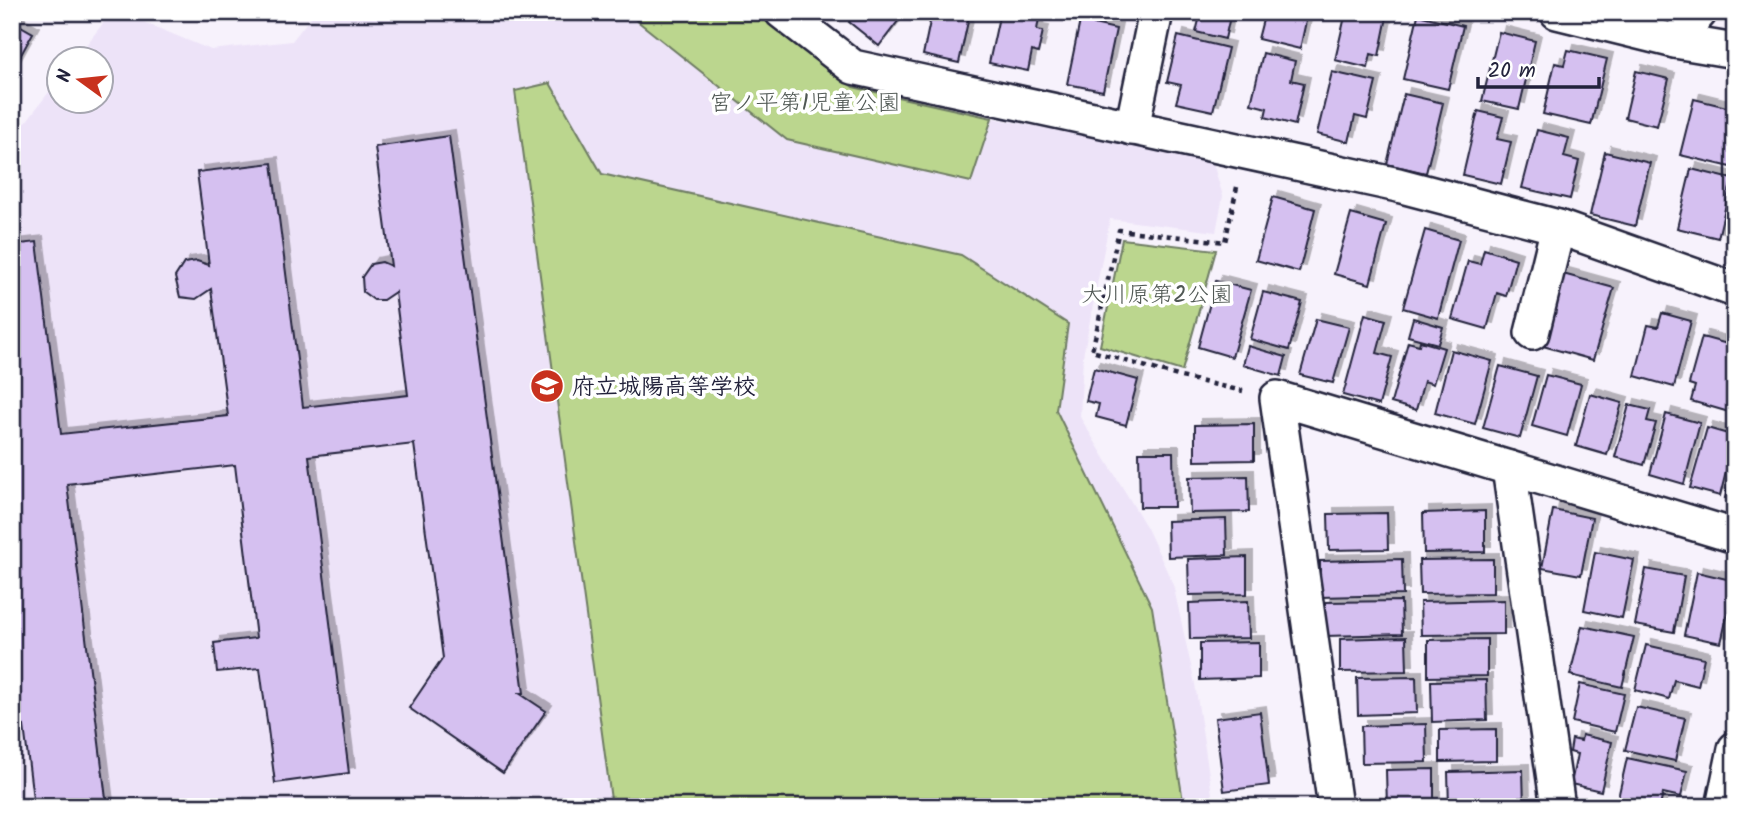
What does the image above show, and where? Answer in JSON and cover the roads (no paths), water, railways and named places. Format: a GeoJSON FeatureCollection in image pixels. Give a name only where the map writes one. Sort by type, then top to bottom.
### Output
{"type":"FeatureCollection","features":[{"type":"Feature","properties":{"kind":"street"},"geometry":{"type":"LineString","coordinates":[[782,12],[853,67],[1398,185],[1558,227],[1735,289]]}},
{"type":"Feature","properties":{"kind":"street"},"geometry":{"type":"LineString","coordinates":[[1132,128],[1156,12]]}},
{"type":"Feature","properties":{"kind":"street"},"geometry":{"type":"LineString","coordinates":[[1557,12],[1675,41],[1735,51]]}},
{"type":"Feature","properties":{"kind":"street"},"geometry":{"type":"LineString","coordinates":[[1675,41],[1700,12]]}},
{"type":"Feature","properties":{"kind":"street"},"geometry":{"type":"LineString","coordinates":[[1532,333],[1558,227]]}},
{"type":"Feature","properties":{"kind":"street"},"geometry":{"type":"LineString","coordinates":[[1335,807],[1277,398],[1735,536]]}},
{"type":"Feature","properties":{"kind":"street"},"geometry":{"type":"LineString","coordinates":[[1509,468],[1558,807]]}},
{"type":"Feature","properties":{"kind":"street"},"geometry":{"type":"LineString","coordinates":[[1723,807],[1735,749]]}},
{"type":"Feature","properties":{"kind":"place","name":"府立城陽高等学校"},"geometry":{"type":"Point","coordinates":[547,386]}},
{"type":"Feature","properties":{"kind":"park label","name":"宮ノ平第1児童公園"},"geometry":{"type":"Point","coordinates":[805,102]}},
{"type":"Feature","properties":{"kind":"park label","name":"大川原第2公園"},"geometry":{"type":"Point","coordinates":[1157,294]}}]}
